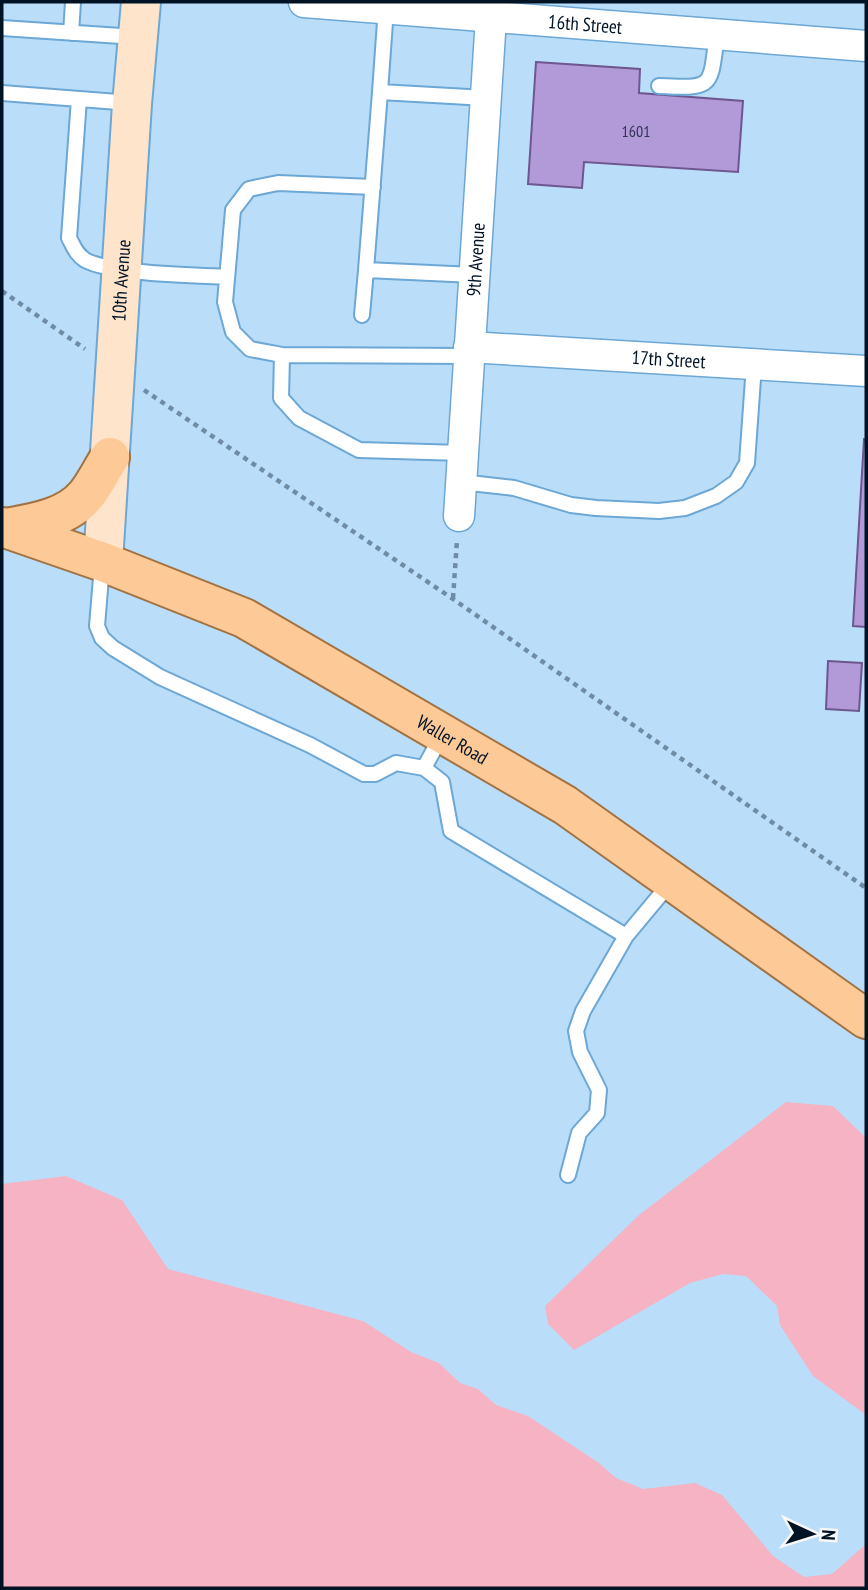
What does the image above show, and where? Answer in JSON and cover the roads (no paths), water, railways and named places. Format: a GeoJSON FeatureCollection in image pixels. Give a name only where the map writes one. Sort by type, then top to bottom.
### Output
{"type":"FeatureCollection","features":[{"type":"Feature","properties":{"kind":"main road"},"geometry":{"type":"LineString","coordinates":[[4,528],[37,522],[61,514],[75,505],[86,495],[110,457]]}},
{"type":"Feature","properties":{"kind":"main road","name":"Waller Road"},"geometry":{"type":"LineString","coordinates":[[4,528],[103,562],[244,618],[565,805],[866,1019]]}},
{"type":"Feature","properties":{"kind":"street","name":"16th Street"},"geometry":{"type":"LineString","coordinates":[[304,2],[386,8],[491,9],[717,34],[866,46]]}},
{"type":"Feature","properties":{"kind":"street","name":"9th Avenue"},"geometry":{"type":"LineString","coordinates":[[458,516],[491,9]]}},
{"type":"Feature","properties":{"kind":"street","name":"10th Avenue"},"geometry":{"type":"LineString","coordinates":[[103,562],[139,20]]}},
{"type":"Feature","properties":{"kind":"street","name":"17th Street"},"geometry":{"type":"LineString","coordinates":[[469,352],[866,371]]}},
{"type":"Feature","properties":{"kind":"lane"},"geometry":{"type":"LineString","coordinates":[[71,33],[73,2]]}},
{"type":"Feature","properties":{"kind":"lane"},"geometry":{"type":"LineString","coordinates":[[362,315],[386,8]]}},
{"type":"Feature","properties":{"kind":"lane"},"geometry":{"type":"LineString","coordinates":[[2,28],[71,33],[139,20]]}},
{"type":"Feature","properties":{"kind":"lane"},"geometry":{"type":"LineString","coordinates":[[659,86],[694,88],[707,82],[712,73],[717,34]]}},
{"type":"Feature","properties":{"kind":"lane"},"geometry":{"type":"LineString","coordinates":[[380,92],[486,98]]}},
{"type":"Feature","properties":{"kind":"lane"},"geometry":{"type":"LineString","coordinates":[[2,93],[132,104]]}},
{"type":"Feature","properties":{"kind":"lane"},"geometry":{"type":"LineString","coordinates":[[79,100],[69,238],[76,254],[87,261],[121,269],[227,277]]}},
{"type":"Feature","properties":{"kind":"lane"},"geometry":{"type":"LineString","coordinates":[[373,187],[278,183],[249,189],[233,209],[225,302],[233,332],[250,349],[282,355],[469,352]]}},
{"type":"Feature","properties":{"kind":"lane"},"geometry":{"type":"LineString","coordinates":[[366,270],[474,275]]}},
{"type":"Feature","properties":{"kind":"lane"},"geometry":{"type":"LineString","coordinates":[[282,355],[281,398],[299,418],[359,450],[461,467],[514,488],[571,505],[659,511],[685,508],[716,496],[736,482],[747,463],[754,365]]}},
{"type":"Feature","properties":{"kind":"lane"},"geometry":{"type":"LineString","coordinates":[[103,562],[97,626],[102,638],[113,648],[160,677],[310,745],[364,774],[375,774],[396,763],[424,768],[442,782],[451,831],[626,936]]}},
{"type":"Feature","properties":{"kind":"lane"},"geometry":{"type":"LineString","coordinates":[[424,768],[443,734]]}},
{"type":"Feature","properties":{"kind":"lane"},"geometry":{"type":"LineString","coordinates":[[568,1175],[579,1133],[597,1113],[598,1090],[580,1052],[576,1031],[583,1011],[626,936],[672,881]]}}]}
